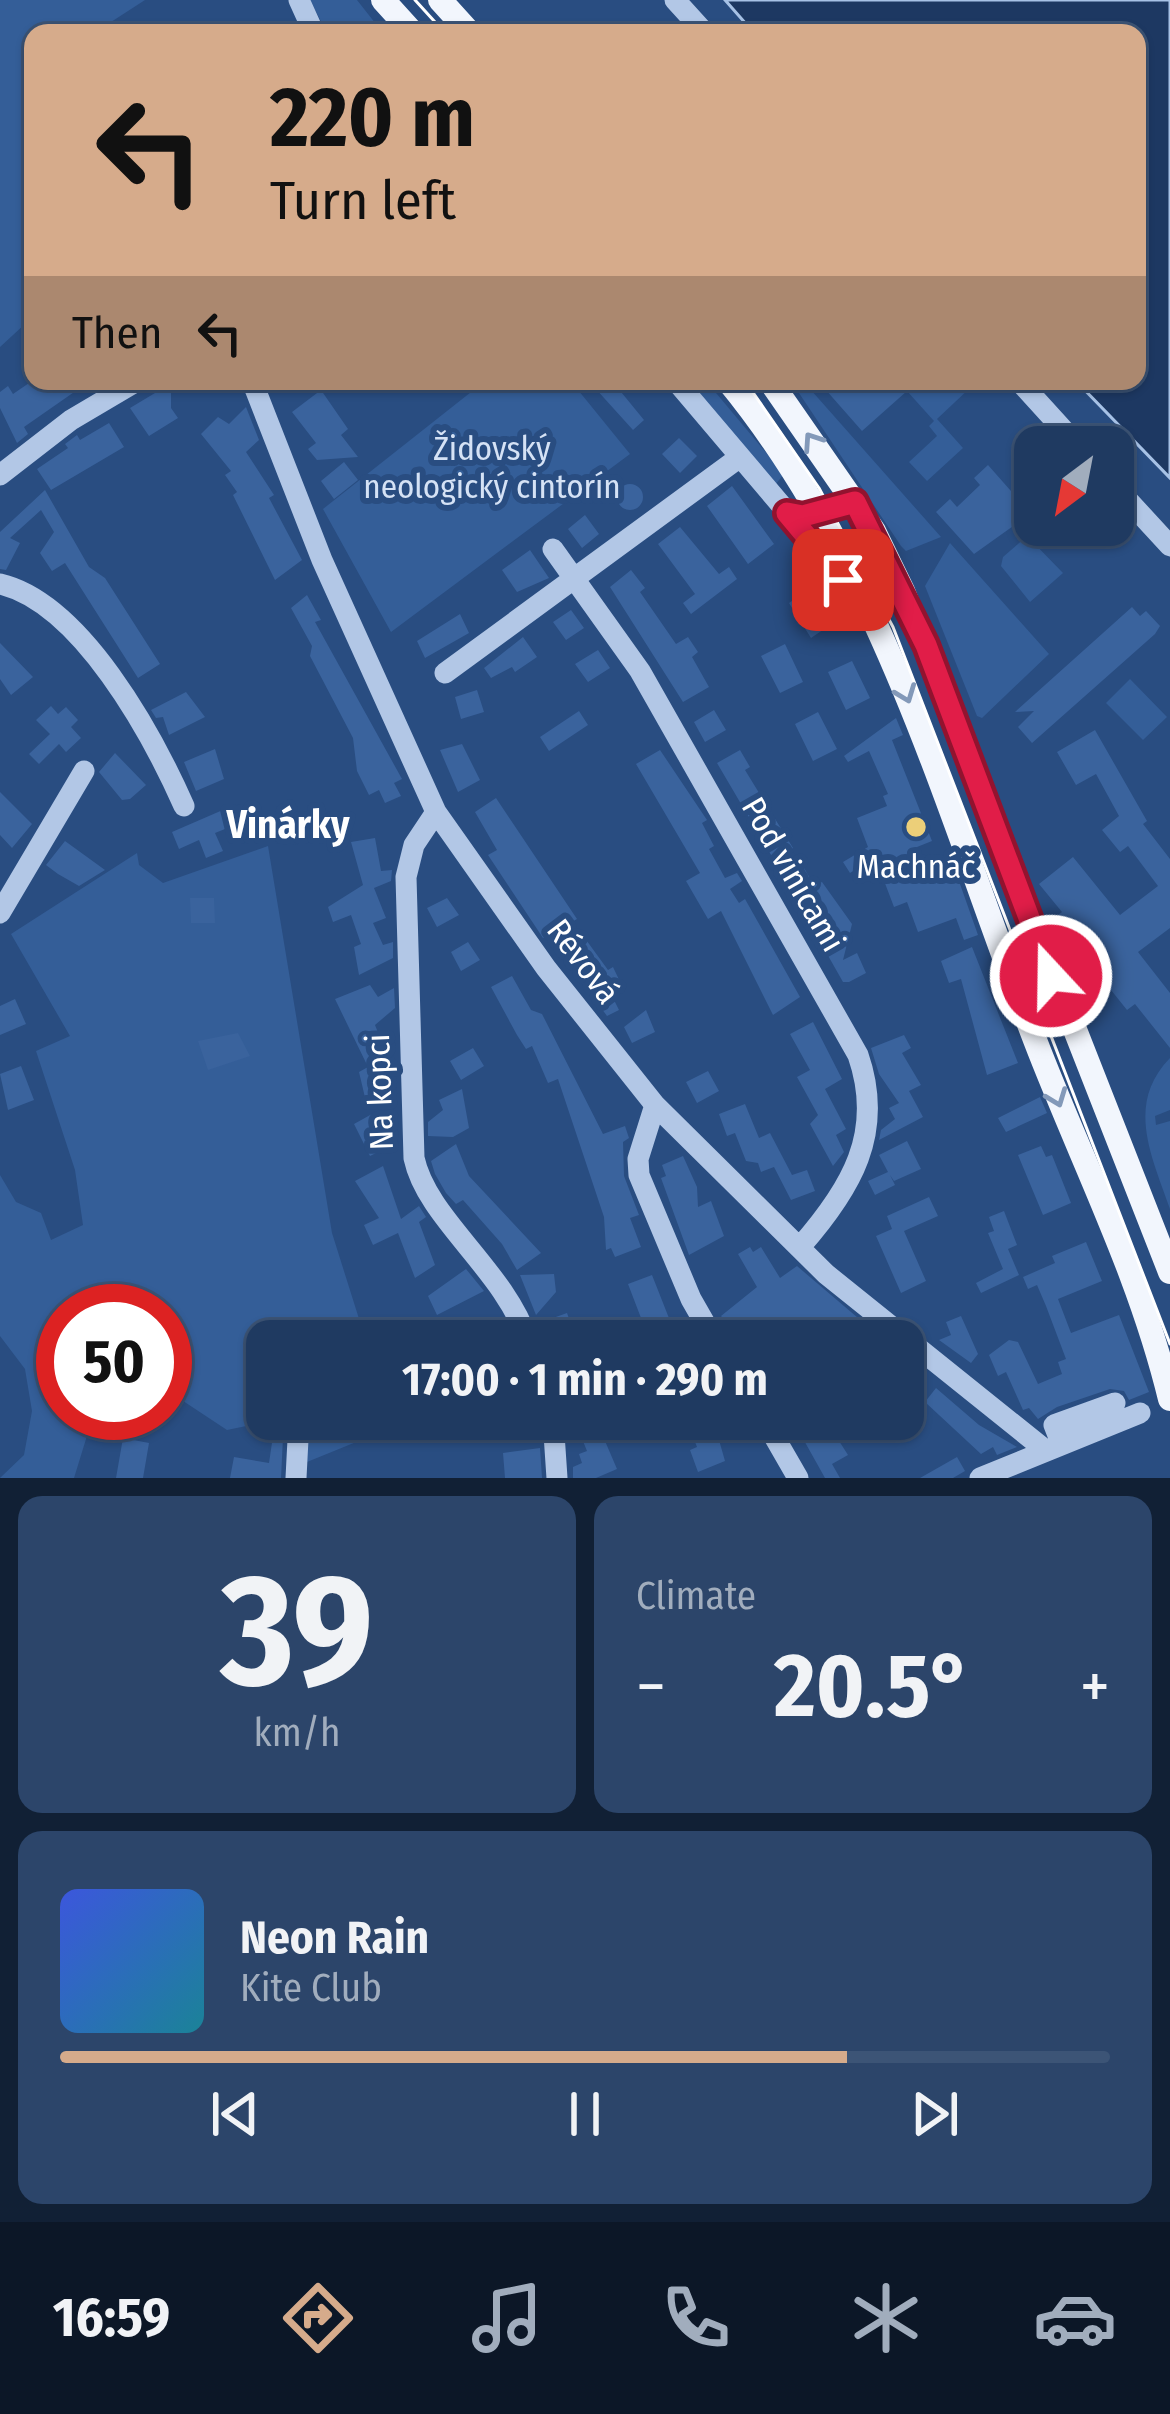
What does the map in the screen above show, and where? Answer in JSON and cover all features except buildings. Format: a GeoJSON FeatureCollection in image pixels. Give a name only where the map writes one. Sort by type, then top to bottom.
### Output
{"type":"FeatureCollection","features":[{"type":"Feature","properties":{"kind":"main road"},"geometry":{"type":"LineString","coordinates":[[383,0],[405,24]]}},
{"type":"Feature","properties":{"kind":"main road"},"geometry":{"type":"LineString","coordinates":[[440,0],[462,24]]}},
{"type":"Feature","properties":{"kind":"main road"},"geometry":{"type":"LineString","coordinates":[[734,390],[798,480],[866,603],[1120,1247],[1170,1399]]}},
{"type":"Feature","properties":{"kind":"main road"},"geometry":{"type":"LineString","coordinates":[[776,390],[855,502],[926,645],[1170,1272]]}},
{"type":"Feature","properties":{"kind":"main road"},"geometry":{"type":"LineString","coordinates":[[818,513],[855,502]]}},
{"type":"Feature","properties":{"kind":"street"},"geometry":{"type":"LineString","coordinates":[[675,0],[697,24]]}},
{"type":"Feature","properties":{"kind":"street"},"geometry":{"type":"LineString","coordinates":[[0,476],[71,420],[122,390]]}},
{"type":"Feature","properties":{"kind":"street","name":"Révová"},"geometry":{"type":"LineString","coordinates":[[256,390],[322,560],[436,812],[546,968],[655,1106],[800,1247],[893,1332],[1053,1446]]}},
{"type":"Feature","properties":{"kind":"street"},"geometry":{"type":"LineString","coordinates":[[684,390],[866,603]]}},
{"type":"Feature","properties":{"kind":"street"},"geometry":{"type":"LineString","coordinates":[[1027,390],[1060,426]]}},
{"type":"Feature","properties":{"kind":"street"},"geometry":{"type":"LineString","coordinates":[[445,673],[740,457]]}},
{"type":"Feature","properties":{"kind":"street"},"geometry":{"type":"LineString","coordinates":[[780,506],[798,480]]}},
{"type":"Feature","properties":{"kind":"street"},"geometry":{"type":"LineString","coordinates":[[780,506],[818,513]]}},
{"type":"Feature","properties":{"kind":"street"},"geometry":{"type":"LineString","coordinates":[[1134,507],[1170,546]]}},
{"type":"Feature","properties":{"kind":"street","name":"Pod vinicami"},"geometry":{"type":"LineString","coordinates":[[553,549],[640,671],[863,1070],[868,1110],[859,1166],[835,1207],[800,1247]]}},
{"type":"Feature","properties":{"kind":"street"},"geometry":{"type":"LineString","coordinates":[[0,584],[33,596],[64,620],[135,713],[184,806]]}},
{"type":"Feature","properties":{"kind":"street"},"geometry":{"type":"LineString","coordinates":[[0,913],[84,771]]}},
{"type":"Feature","properties":{"kind":"street","name":"Na kopci"},"geometry":{"type":"LineString","coordinates":[[436,812],[414,845],[406,877],[413,1158],[419,1185],[516,1306],[521,1320]]}},
{"type":"Feature","properties":{"kind":"street"},"geometry":{"type":"LineString","coordinates":[[655,1106],[638,1159],[639,1175],[704,1320]]}},
{"type":"Feature","properties":{"kind":"street"},"geometry":{"type":"LineString","coordinates":[[1053,1446],[1054,1425],[1115,1402]]}},
{"type":"Feature","properties":{"kind":"street"},"geometry":{"type":"LineString","coordinates":[[980,1478],[1140,1414]]}},
{"type":"Feature","properties":{"kind":"street"},"geometry":{"type":"LineString","coordinates":[[296,1478],[297,1440]]}},
{"type":"Feature","properties":{"kind":"street"},"geometry":{"type":"LineString","coordinates":[[554,1440],[556,1478]]}},
{"type":"Feature","properties":{"kind":"street"},"geometry":{"type":"LineString","coordinates":[[776,1440],[798,1478]]}},
{"type":"Feature","properties":{"kind":"green space"},"geometry":{"type":"Polygon","coordinates":[[[0,0],[145,0],[108,24],[24,24],[24,325],[0,347],[0,0]]]}},
{"type":"Feature","properties":{"kind":"green space"},"geometry":{"type":"Polygon","coordinates":[[[310,0],[357,0],[376,24],[322,24],[310,0]]]}},
{"type":"Feature","properties":{"kind":"green space","name":"Židovský neologický cintorín"},"geometry":{"type":"Polygon","coordinates":[[[474,390],[578,390],[630,454],[391,632],[323,509],[474,390]]]}},
{"type":"Feature","properties":{"kind":"green space"},"geometry":{"type":"Polygon","coordinates":[[[693,390],[714,390],[784,474],[775,485],[693,390]]]}},
{"type":"Feature","properties":{"kind":"green space"},"geometry":{"type":"Polygon","coordinates":[[[797,390],[811,390],[941,537],[906,551],[797,390]]]}},
{"type":"Feature","properties":{"kind":"green space"},"geometry":{"type":"Polygon","coordinates":[[[906,390],[968,390],[937,419],[963,448],[927,481],[909,462],[937,436],[929,426],[934,421],[906,390]]]}},
{"type":"Feature","properties":{"kind":"green space"},"geometry":{"type":"Polygon","coordinates":[[[950,543],[1049,654],[982,718],[977,716],[925,586],[950,543]]]}},
{"type":"Feature","properties":{"kind":"green space"},"geometry":{"type":"Polygon","coordinates":[[[1016,546],[1037,546],[1063,573],[1030,602],[1001,566],[1003,557],[1016,546]]]}},
{"type":"Feature","properties":{"kind":"green space"},"geometry":{"type":"Polygon","coordinates":[[[1130,679],[1167,717],[1143,740],[1106,703],[1130,679]]]}},
{"type":"Feature","properties":{"kind":"green space"},"geometry":{"type":"Polygon","coordinates":[[[268,846],[332,1233],[359,1320],[246,1320],[246,1426],[227,1430],[192,1407],[192,1284],[36,1284],[36,1440],[86,1440],[74,1478],[0,1478],[24,1455],[32,1411],[25,1369],[0,1336],[0,1175],[16,1202],[41,1213],[51,1240],[83,1225],[75,1170],[36,1051],[70,1036],[11,934],[137,853],[139,865],[163,883],[268,846]]]}},
{"type":"Feature","properties":{"kind":"green space"},"geometry":{"type":"Polygon","coordinates":[[[1170,1058],[1170,1110],[1155,1116],[1156,1125],[1170,1121],[1170,1209],[1150,1150],[1145,1112],[1156,1076],[1170,1058]]]}},
{"type":"Feature","properties":{"kind":"green space"},"geometry":{"type":"Polygon","coordinates":[[[308,1440],[361,1440],[307,1462],[308,1440]]]}},
{"type":"Feature","properties":{"kind":"shaded area"},"geometry":{"type":"Polygon","coordinates":[[[725,0],[1170,0],[1170,478],[1134,441],[1134,426],[1120,426],[1085,390],[1146,390],[1146,24],[746,24],[725,0]]]}},
{"type":"Feature","properties":{"kind":"tram line"},"geometry":{"type":"LineString","coordinates":[[415,0],[437,24]]}},
{"type":"Feature","properties":{"kind":"tram line"},"geometry":{"type":"LineString","coordinates":[[751,390],[819,488],[893,627],[1170,1344]]}},
{"type":"Feature","properties":{"kind":"place","name":"Machnáč"},"geometry":{"type":"Point","coordinates":[916,827]}},
{"type":"Feature","properties":{"kind":"district","name":"Vinárky"},"geometry":{"type":"Point","coordinates":[288,824]}},
{"type":"Feature","properties":{"kind":"route"},"geometry":{"type":"LineString","coordinates":[[843,580],[787,513],[803,516],[855,502],[874,531],[926,645],[1051,976]]}}]}
